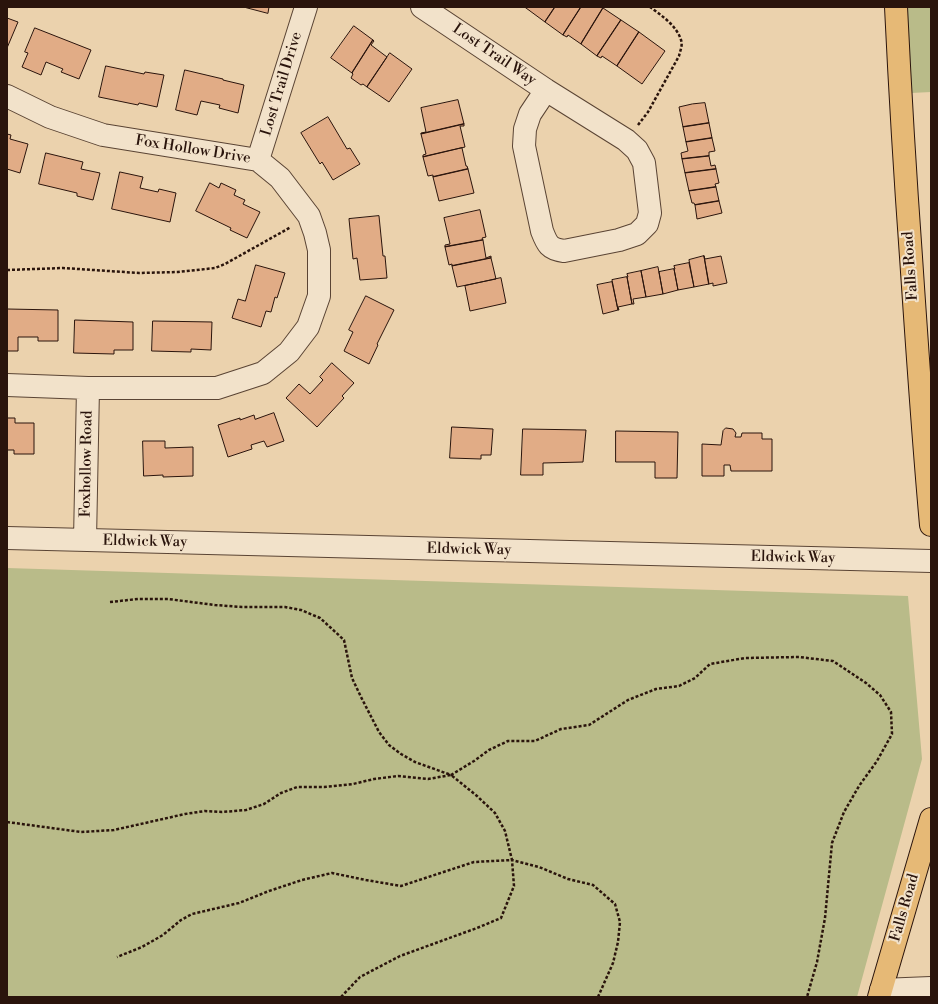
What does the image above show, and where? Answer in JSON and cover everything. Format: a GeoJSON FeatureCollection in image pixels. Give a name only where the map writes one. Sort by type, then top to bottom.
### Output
{"type":"FeatureCollection","features":[{"type":"Feature","properties":{"kind":"main road","name":"Falls Road"},"geometry":{"type":"LineString","coordinates":[[896,7],[916,344],[923,443],[931,525]]}},
{"type":"Feature","properties":{"kind":"main road","name":"Falls Road"},"geometry":{"type":"LineString","coordinates":[[880,994],[931,819]]}},
{"type":"Feature","properties":{"kind":"street","name":"Lost Trail Drive"},"geometry":{"type":"LineString","coordinates":[[258,160],[306,7]]}},
{"type":"Feature","properties":{"kind":"street","name":"Lost Trail Way"},"geometry":{"type":"LineString","coordinates":[[422,7],[546,90],[626,140],[637,150],[644,163],[650,213],[647,224],[637,234],[619,240],[564,251],[554,250],[546,242],[542,232],[524,146],[525,129],[530,114],[546,90]]}},
{"type":"Feature","properties":{"kind":"street","name":"Fox Hollow Drive"},"geometry":{"type":"LineString","coordinates":[[7,96],[50,117],[103,135],[258,160],[280,178],[309,216],[319,250],[319,296],[308,327],[289,352],[263,373],[217,388],[88,388],[7,385]]}},
{"type":"Feature","properties":{"kind":"street","name":"Foxhollow Road"},"geometry":{"type":"LineString","coordinates":[[85,540],[88,388]]}},
{"type":"Feature","properties":{"kind":"street","name":"Eldwick Way"},"geometry":{"type":"LineString","coordinates":[[7,538],[931,561]]}},
{"type":"Feature","properties":{"kind":"street"},"geometry":{"type":"LineString","coordinates":[[880,994],[931,988]]}},
{"type":"Feature","properties":{"kind":"path"},"geometry":{"type":"LineString","coordinates":[[626,140],[648,112],[679,56],[681,47],[681,40],[675,29],[667,20],[650,7]]}},
{"type":"Feature","properties":{"kind":"path"},"geometry":{"type":"LineString","coordinates":[[7,270],[63,268],[139,273],[178,272],[215,268],[225,264],[309,216]]}},
{"type":"Feature","properties":{"kind":"path"},"geometry":{"type":"LineString","coordinates":[[110,602],[138,599],[168,599],[242,607],[285,607],[301,610],[320,618],[344,640],[352,678],[360,697],[380,732],[389,744],[400,754],[415,762],[451,775],[495,813],[505,831],[512,860],[514,886],[501,918],[400,956],[360,977],[341,997]]}},
{"type":"Feature","properties":{"kind":"path"},"geometry":{"type":"LineString","coordinates":[[7,822],[81,832],[114,830],[185,814],[205,811],[222,812],[246,810],[264,804],[281,793],[297,788],[353,784],[374,779],[398,776],[428,779],[451,775],[489,750],[508,741],[535,741],[561,729],[589,725],[628,700],[656,689],[679,686],[695,678],[710,664],[745,658],[799,657],[833,661],[866,683],[880,695],[891,712],[892,734],[877,761],[859,786],[848,806],[832,843],[828,872],[826,918],[817,962],[807,997]]}},
{"type":"Feature","properties":{"kind":"path"},"geometry":{"type":"LineString","coordinates":[[117,958],[142,947],[163,935],[180,920],[192,914],[239,903],[302,880],[332,873],[401,886],[474,862],[512,860],[539,866],[568,879],[593,886],[615,904],[620,922],[618,942],[613,963],[598,997]]}},
{"type":"Feature","properties":{"kind":"green space"},"geometry":{"type":"Polygon","coordinates":[[[907,7],[931,7],[931,92],[911,93],[907,7]]]}},
{"type":"Feature","properties":{"kind":"green space"},"geometry":{"type":"Polygon","coordinates":[[[7,568],[908,596],[922,759],[857,997],[7,997],[7,568]]]}},
{"type":"Feature","properties":{"kind":"building"},"geometry":{"type":"Polygon","coordinates":[[[244,7],[269,7],[268,13],[244,7]]]}},
{"type":"Feature","properties":{"kind":"building"},"geometry":{"type":"Polygon","coordinates":[[[555,7],[545,22],[526,8],[555,7]]]}},
{"type":"Feature","properties":{"kind":"building"},"geometry":{"type":"Polygon","coordinates":[[[555,7],[581,7],[563,35],[545,22],[555,7]]]}},
{"type":"Feature","properties":{"kind":"building"},"geometry":{"type":"Polygon","coordinates":[[[581,7],[603,8],[581,44],[568,35],[567,37],[563,35],[581,7]]]}},
{"type":"Feature","properties":{"kind":"building"},"geometry":{"type":"Polygon","coordinates":[[[603,8],[621,20],[597,56],[581,44],[603,8]]]}},
{"type":"Feature","properties":{"kind":"building"},"geometry":{"type":"Polygon","coordinates":[[[7,18],[18,22],[7,48],[7,18]]]}},
{"type":"Feature","properties":{"kind":"building"},"geometry":{"type":"Polygon","coordinates":[[[621,20],[639,32],[617,66],[602,56],[601,58],[597,56],[621,20]]]}},
{"type":"Feature","properties":{"kind":"building"},"geometry":{"type":"Polygon","coordinates":[[[354,26],[373,40],[352,73],[331,58],[354,26]]]}},
{"type":"Feature","properties":{"kind":"building"},"geometry":{"type":"Polygon","coordinates":[[[35,28],[91,50],[79,79],[61,72],[63,69],[46,62],[41,75],[22,67],[28,53],[25,52],[35,28]]]}},
{"type":"Feature","properties":{"kind":"building"},"geometry":{"type":"Polygon","coordinates":[[[639,32],[665,51],[642,84],[617,66],[639,32]]]}},
{"type":"Feature","properties":{"kind":"building"},"geometry":{"type":"Polygon","coordinates":[[[373,40],[374,41],[371,45],[387,57],[367,87],[351,78],[352,73],[373,40]]]}},
{"type":"Feature","properties":{"kind":"building"},"geometry":{"type":"Polygon","coordinates":[[[390,53],[412,69],[389,102],[367,87],[390,53]]]}},
{"type":"Feature","properties":{"kind":"building"},"geometry":{"type":"Polygon","coordinates":[[[106,66],[144,74],[145,72],[164,75],[157,107],[139,103],[138,105],[99,97],[106,66]]]}},
{"type":"Feature","properties":{"kind":"building"},"geometry":{"type":"Polygon","coordinates":[[[185,70],[244,85],[238,113],[219,108],[220,105],[201,101],[197,115],[176,110],[185,70]]]}},
{"type":"Feature","properties":{"kind":"building"},"geometry":{"type":"Polygon","coordinates":[[[458,100],[464,124],[421,134],[426,132],[421,108],[458,100]]]}},
{"type":"Feature","properties":{"kind":"building"},"geometry":{"type":"Polygon","coordinates":[[[705,103],[709,123],[683,127],[679,107],[705,103]]]}},
{"type":"Feature","properties":{"kind":"building"},"geometry":{"type":"Polygon","coordinates":[[[328,117],[347,149],[350,148],[360,164],[333,180],[322,162],[320,164],[301,133],[328,117]]]}},
{"type":"Feature","properties":{"kind":"building"},"geometry":{"type":"Polygon","coordinates":[[[709,123],[712,138],[686,142],[683,127],[709,123]]]}},
{"type":"Feature","properties":{"kind":"building"},"geometry":{"type":"Polygon","coordinates":[[[464,124],[464,126],[460,126],[465,147],[423,157],[423,155],[426,154],[421,134],[464,124]]]}},
{"type":"Feature","properties":{"kind":"building"},"geometry":{"type":"Polygon","coordinates":[[[7,134],[11,135],[10,139],[28,144],[20,173],[7,169],[7,134]]]}},
{"type":"Feature","properties":{"kind":"building"},"geometry":{"type":"Polygon","coordinates":[[[712,138],[715,151],[709,152],[709,156],[682,159],[681,153],[688,151],[686,142],[712,138]]]}},
{"type":"Feature","properties":{"kind":"building"},"geometry":{"type":"Polygon","coordinates":[[[462,148],[468,169],[433,177],[433,175],[428,176],[423,157],[462,148]]]}},
{"type":"Feature","properties":{"kind":"building"},"geometry":{"type":"Polygon","coordinates":[[[46,153],[83,162],[81,169],[100,173],[93,200],[77,196],[77,193],[39,184],[46,153]]]}},
{"type":"Feature","properties":{"kind":"building"},"geometry":{"type":"Polygon","coordinates":[[[709,156],[711,166],[715,165],[716,169],[685,173],[682,159],[709,156]]]}},
{"type":"Feature","properties":{"kind":"building"},"geometry":{"type":"Polygon","coordinates":[[[468,169],[474,193],[439,201],[433,177],[468,169]]]}},
{"type":"Feature","properties":{"kind":"building"},"geometry":{"type":"Polygon","coordinates":[[[716,169],[719,183],[715,184],[716,187],[689,191],[685,173],[716,169]]]}},
{"type":"Feature","properties":{"kind":"building"},"geometry":{"type":"Polygon","coordinates":[[[120,172],[143,177],[140,188],[158,192],[159,189],[176,193],[170,222],[112,209],[120,172]]]}},
{"type":"Feature","properties":{"kind":"building"},"geometry":{"type":"Polygon","coordinates":[[[210,183],[219,188],[221,183],[236,190],[234,195],[245,200],[243,204],[260,212],[247,238],[230,230],[231,228],[196,211],[210,183]]]}},
{"type":"Feature","properties":{"kind":"building"},"geometry":{"type":"Polygon","coordinates":[[[716,187],[719,201],[695,205],[692,203],[689,191],[716,187]]]}},
{"type":"Feature","properties":{"kind":"building"},"geometry":{"type":"Polygon","coordinates":[[[719,201],[722,213],[697,219],[695,205],[719,201]]]}},
{"type":"Feature","properties":{"kind":"building"},"geometry":{"type":"Polygon","coordinates":[[[480,210],[486,237],[482,238],[483,240],[445,247],[445,245],[450,244],[444,218],[480,210]]]}},
{"type":"Feature","properties":{"kind":"building"},"geometry":{"type":"Polygon","coordinates":[[[379,216],[387,278],[360,280],[357,258],[353,259],[349,219],[379,216]]]}},
{"type":"Feature","properties":{"kind":"building"},"geometry":{"type":"Polygon","coordinates":[[[483,240],[486,258],[491,256],[491,258],[452,266],[452,264],[449,265],[445,247],[483,240]]]}},
{"type":"Feature","properties":{"kind":"building"},"geometry":{"type":"Polygon","coordinates":[[[704,256],[705,259],[721,256],[727,283],[713,286],[713,283],[709,284],[704,256]]]}},
{"type":"Feature","properties":{"kind":"building"},"geometry":{"type":"Polygon","coordinates":[[[704,256],[709,284],[694,287],[689,260],[704,256]]]}},
{"type":"Feature","properties":{"kind":"building"},"geometry":{"type":"Polygon","coordinates":[[[491,258],[496,279],[457,287],[452,266],[491,258]]]}},
{"type":"Feature","properties":{"kind":"building"},"geometry":{"type":"Polygon","coordinates":[[[689,263],[694,287],[678,290],[674,266],[689,263]]]}},
{"type":"Feature","properties":{"kind":"building"},"geometry":{"type":"Polygon","coordinates":[[[256,265],[285,273],[277,298],[275,297],[271,312],[266,311],[261,327],[232,318],[238,299],[245,301],[256,265]]]}},
{"type":"Feature","properties":{"kind":"building"},"geometry":{"type":"Polygon","coordinates":[[[658,267],[663,294],[646,297],[641,271],[658,267]]]}},
{"type":"Feature","properties":{"kind":"building"},"geometry":{"type":"Polygon","coordinates":[[[674,269],[678,290],[663,294],[659,272],[674,269]]]}},
{"type":"Feature","properties":{"kind":"building"},"geometry":{"type":"Polygon","coordinates":[[[641,271],[646,297],[633,299],[634,304],[632,304],[627,274],[641,271]]]}},
{"type":"Feature","properties":{"kind":"building"},"geometry":{"type":"Polygon","coordinates":[[[627,277],[632,304],[618,307],[618,310],[612,280],[627,277]]]}},
{"type":"Feature","properties":{"kind":"building"},"geometry":{"type":"Polygon","coordinates":[[[501,278],[506,303],[470,311],[465,286],[501,278]]]}},
{"type":"Feature","properties":{"kind":"building"},"geometry":{"type":"Polygon","coordinates":[[[612,282],[618,310],[603,314],[597,285],[612,282]]]}},
{"type":"Feature","properties":{"kind":"building"},"geometry":{"type":"Polygon","coordinates":[[[366,296],[394,310],[369,364],[344,351],[353,332],[349,330],[366,296]]]}},
{"type":"Feature","properties":{"kind":"building"},"geometry":{"type":"Polygon","coordinates":[[[7,309],[58,310],[58,341],[38,341],[38,337],[18,337],[18,351],[7,351],[7,309]]]}},
{"type":"Feature","properties":{"kind":"building"},"geometry":{"type":"Polygon","coordinates":[[[75,320],[133,322],[133,350],[114,350],[114,354],[74,353],[75,320]]]}},
{"type":"Feature","properties":{"kind":"building"},"geometry":{"type":"Polygon","coordinates":[[[153,321],[212,322],[211,350],[191,349],[191,352],[152,351],[153,321]]]}},
{"type":"Feature","properties":{"kind":"building"},"geometry":{"type":"Polygon","coordinates":[[[332,363],[354,383],[342,396],[344,398],[317,427],[286,398],[299,384],[310,394],[323,380],[320,377],[332,363]]]}},
{"type":"Feature","properties":{"kind":"building"},"geometry":{"type":"Polygon","coordinates":[[[274,413],[284,441],[267,447],[264,441],[251,445],[252,449],[228,457],[218,425],[254,415],[255,419],[274,413]]]}},
{"type":"Feature","properties":{"kind":"building"},"geometry":{"type":"Polygon","coordinates":[[[7,418],[15,418],[15,423],[34,423],[34,454],[14,454],[14,450],[7,450],[7,418]]]}},
{"type":"Feature","properties":{"kind":"building"},"geometry":{"type":"Polygon","coordinates":[[[452,427],[493,429],[491,455],[481,455],[481,459],[450,458],[452,427]]]}},
{"type":"Feature","properties":{"kind":"building"},"geometry":{"type":"Polygon","coordinates":[[[726,428],[733,429],[736,433],[735,437],[741,437],[742,433],[762,433],[762,439],[772,439],[772,471],[731,471],[730,465],[724,465],[724,476],[702,476],[702,444],[721,445],[723,431],[726,428]]]}},
{"type":"Feature","properties":{"kind":"building"},"geometry":{"type":"Polygon","coordinates":[[[523,429],[586,430],[583,462],[543,463],[543,475],[521,475],[523,429]]]}},
{"type":"Feature","properties":{"kind":"building"},"geometry":{"type":"Polygon","coordinates":[[[616,431],[678,432],[677,478],[655,478],[655,462],[616,462],[616,431]]]}},
{"type":"Feature","properties":{"kind":"building"},"geometry":{"type":"Polygon","coordinates":[[[143,441],[165,441],[165,448],[193,447],[193,476],[144,476],[143,441]]]}}]}
